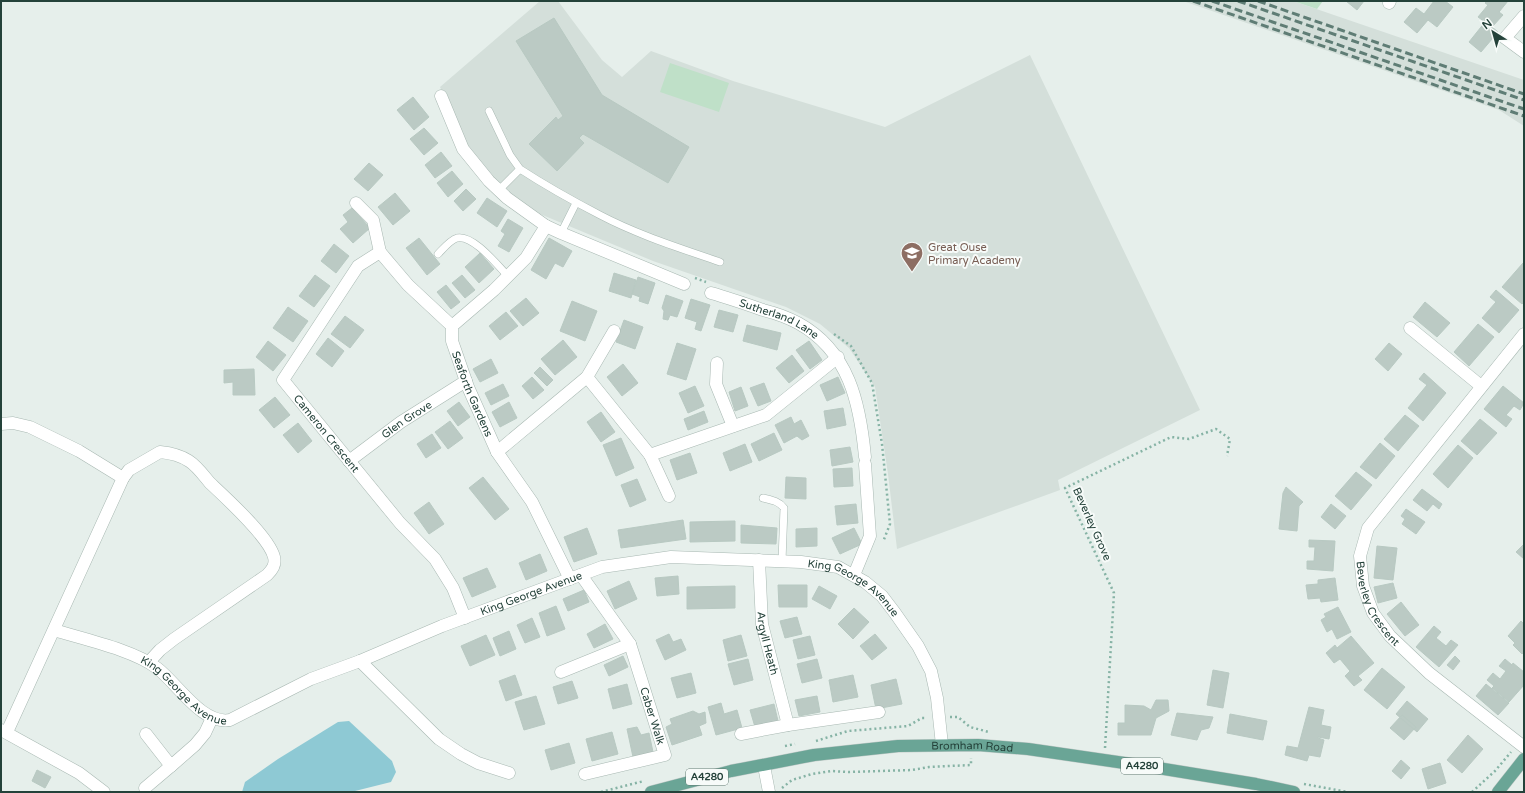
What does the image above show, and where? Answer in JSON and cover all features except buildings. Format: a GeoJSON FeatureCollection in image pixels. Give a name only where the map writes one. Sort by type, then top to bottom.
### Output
{"type":"FeatureCollection","features":[{"type":"Feature","properties":{"kind":"main road","name":"Bromham Road"},"geometry":{"type":"LineString","coordinates":[[651,792],[731,771],[764,766],[814,755],[898,746],[989,745],[1028,749],[1200,774],[1294,792]]}},
{"type":"Feature","properties":{"kind":"main road"},"geometry":{"type":"LineString","coordinates":[[1498,792],[1524,759]]}},
{"type":"Feature","properties":{"kind":"street"},"geometry":{"type":"LineString","coordinates":[[1524,16],[1504,38],[1524,52]]}},
{"type":"Feature","properties":{"kind":"street"},"geometry":{"type":"LineString","coordinates":[[441,96],[464,149],[489,181],[507,198],[546,226],[561,233],[687,281]]}},
{"type":"Feature","properties":{"kind":"street"},"geometry":{"type":"LineString","coordinates":[[356,203],[373,220],[380,252],[408,285],[452,326],[526,258],[546,226]]}},
{"type":"Feature","properties":{"kind":"street","name":"Cameron Crescent"},"geometry":{"type":"LineString","coordinates":[[380,252],[358,266],[283,380],[400,523],[435,558],[453,588],[465,618]]}},
{"type":"Feature","properties":{"kind":"street","name":"Sutherland Lane"},"geometry":{"type":"LineString","coordinates":[[712,288],[797,322],[816,334],[838,357],[851,386],[858,407],[862,426],[865,461],[870,536],[854,575]]}},
{"type":"Feature","properties":{"kind":"street","name":"Seaforth Gardens"},"geometry":{"type":"LineString","coordinates":[[452,326],[452,341],[466,381],[497,452],[532,502],[575,577]]}},
{"type":"Feature","properties":{"kind":"street"},"geometry":{"type":"LineString","coordinates":[[1410,328],[1481,386]]}},
{"type":"Feature","properties":{"kind":"street"},"geometry":{"type":"LineString","coordinates":[[497,452],[587,377],[614,331]]}},
{"type":"Feature","properties":{"kind":"street","name":"Beverley Crescent"},"geometry":{"type":"LineString","coordinates":[[1524,334],[1368,528],[1360,556],[1363,586],[1373,613],[1390,636],[1429,673],[1524,747]]}},
{"type":"Feature","properties":{"kind":"street"},"geometry":{"type":"LineString","coordinates":[[650,455],[766,415],[838,357]]}},
{"type":"Feature","properties":{"kind":"street"},"geometry":{"type":"LineString","coordinates":[[717,363],[716,384],[732,426]]}},
{"type":"Feature","properties":{"kind":"street"},"geometry":{"type":"LineString","coordinates":[[587,377],[650,455],[669,496]]}},
{"type":"Feature","properties":{"kind":"street","name":"Glen Grove"},"geometry":{"type":"LineString","coordinates":[[349,461],[401,422],[466,381]]}},
{"type":"Feature","properties":{"kind":"street"},"geometry":{"type":"LineString","coordinates":[[1,424],[13,423],[30,427],[79,451],[123,478]]}},
{"type":"Feature","properties":{"kind":"street"},"geometry":{"type":"LineString","coordinates":[[104,792],[79,772],[4,731],[54,630],[123,478],[129,470],[160,452],[175,454],[189,461],[253,526],[272,551],[274,564],[272,570],[267,576],[174,638],[149,662]]}},
{"type":"Feature","properties":{"kind":"street","name":"King George Avenue"},"geometry":{"type":"LineString","coordinates":[[54,630],[115,648],[149,662],[158,668],[196,707],[212,718],[230,720],[312,679],[360,661],[442,626],[602,567],[671,557],[801,562],[838,567],[865,582],[882,596],[918,646],[931,671],[937,698],[942,745]]}},
{"type":"Feature","properties":{"kind":"street","name":"Argyll Heath"},"geometry":{"type":"LineString","coordinates":[[759,560],[762,624],[788,725]]}},
{"type":"Feature","properties":{"kind":"street","name":"Caber Walk"},"geometry":{"type":"LineString","coordinates":[[575,577],[630,644],[665,755],[586,774]]}},
{"type":"Feature","properties":{"kind":"street"},"geometry":{"type":"LineString","coordinates":[[561,672],[630,644]]}},
{"type":"Feature","properties":{"kind":"street"},"geometry":{"type":"LineString","coordinates":[[360,661],[439,739],[461,754],[478,763],[509,773]]}},
{"type":"Feature","properties":{"kind":"street"},"geometry":{"type":"LineString","coordinates":[[741,734],[788,725],[879,712]]}},
{"type":"Feature","properties":{"kind":"street"},"geometry":{"type":"LineString","coordinates":[[145,788],[195,745],[206,733],[212,718]]}},
{"type":"Feature","properties":{"kind":"street"},"geometry":{"type":"LineString","coordinates":[[146,734],[171,766]]}},
{"type":"Feature","properties":{"kind":"street"},"geometry":{"type":"LineString","coordinates":[[764,766],[769,792]]}},
{"type":"Feature","properties":{"kind":"lane"},"geometry":{"type":"LineString","coordinates":[[489,112],[510,155],[520,170],[600,216],[660,241],[720,262]]}},
{"type":"Feature","properties":{"kind":"lane"},"geometry":{"type":"LineString","coordinates":[[498,190],[520,170]]}},
{"type":"Feature","properties":{"kind":"lane"},"geometry":{"type":"LineString","coordinates":[[561,233],[576,203]]}},
{"type":"Feature","properties":{"kind":"lane"},"geometry":{"type":"LineString","coordinates":[[438,254],[451,242],[458,238],[464,238],[486,253],[508,276]]}},
{"type":"Feature","properties":{"kind":"lane"},"geometry":{"type":"LineString","coordinates":[[763,498],[776,501],[784,508],[782,561]]}},
{"type":"Feature","properties":{"kind":"path"},"geometry":{"type":"LineString","coordinates":[[687,281],[712,288]]}},
{"type":"Feature","properties":{"kind":"path"},"geometry":{"type":"LineString","coordinates":[[833,333],[852,346],[872,383],[882,444],[890,524],[881,546]]}},
{"type":"Feature","properties":{"kind":"path","name":"Beverley Grove"},"geometry":{"type":"LineString","coordinates":[[1103,760],[1114,593],[1065,488],[1171,437],[1189,439],[1216,429],[1230,439],[1227,456]]}},
{"type":"Feature","properties":{"kind":"path"},"geometry":{"type":"LineString","coordinates":[[814,742],[848,731],[908,726],[922,718]]}},
{"type":"Feature","properties":{"kind":"path"},"geometry":{"type":"LineString","coordinates":[[783,746],[798,744]]}},
{"type":"Feature","properties":{"kind":"path"},"geometry":{"type":"LineString","coordinates":[[782,787],[792,780],[812,774],[831,771],[849,772],[912,770],[929,767],[971,765]]}},
{"type":"Feature","properties":{"kind":"path"},"geometry":{"type":"LineString","coordinates":[[1472,792],[1496,771]]}},
{"type":"Feature","properties":{"kind":"shaded area","name":"Great Ouse Primary Academy"},"geometry":{"type":"Polygon","coordinates":[[[540,1],[558,1],[602,60],[622,77],[651,51],[733,81],[885,127],[1030,55],[1200,410],[1058,480],[1060,490],[897,549],[875,387],[849,348],[820,324],[786,307],[653,261],[528,209],[494,181],[468,147],[440,87],[540,1]]]}},
{"type":"Feature","properties":{"kind":"shaded area"},"geometry":{"type":"Polygon","coordinates":[[[1183,1],[1293,1],[1524,80],[1524,126],[1499,110],[1183,1]]]}},
{"type":"Feature","properties":{"kind":"green space"},"geometry":{"type":"Polygon","coordinates":[[[1293,1],[1323,1],[1317,9],[1293,1]]]}},
{"type":"Feature","properties":{"kind":"green space"},"geometry":{"type":"Polygon","coordinates":[[[670,63],[729,83],[719,112],[660,92],[670,63]]]}},
{"type":"Feature","properties":{"kind":"water"},"geometry":{"type":"Polygon","coordinates":[[[349,721],[392,761],[396,772],[391,782],[351,792],[242,792],[245,782],[278,759],[338,722],[349,721]]]}},
{"type":"Feature","properties":{"kind":"railway"},"geometry":{"type":"LineString","coordinates":[[1193,1],[1524,116]]}},
{"type":"Feature","properties":{"kind":"railway"},"geometry":{"type":"LineString","coordinates":[[1212,1],[1524,109]]}},
{"type":"Feature","properties":{"kind":"railway"},"geometry":{"type":"LineString","coordinates":[[1238,1],[1524,100]]}},
{"type":"Feature","properties":{"kind":"railway"},"geometry":{"type":"LineString","coordinates":[[1258,1],[1524,94]]}},
{"type":"Feature","properties":{"kind":"place","name":"Great Ouse Primary Academy"},"geometry":{"type":"Point","coordinates":[912,272]}}]}
